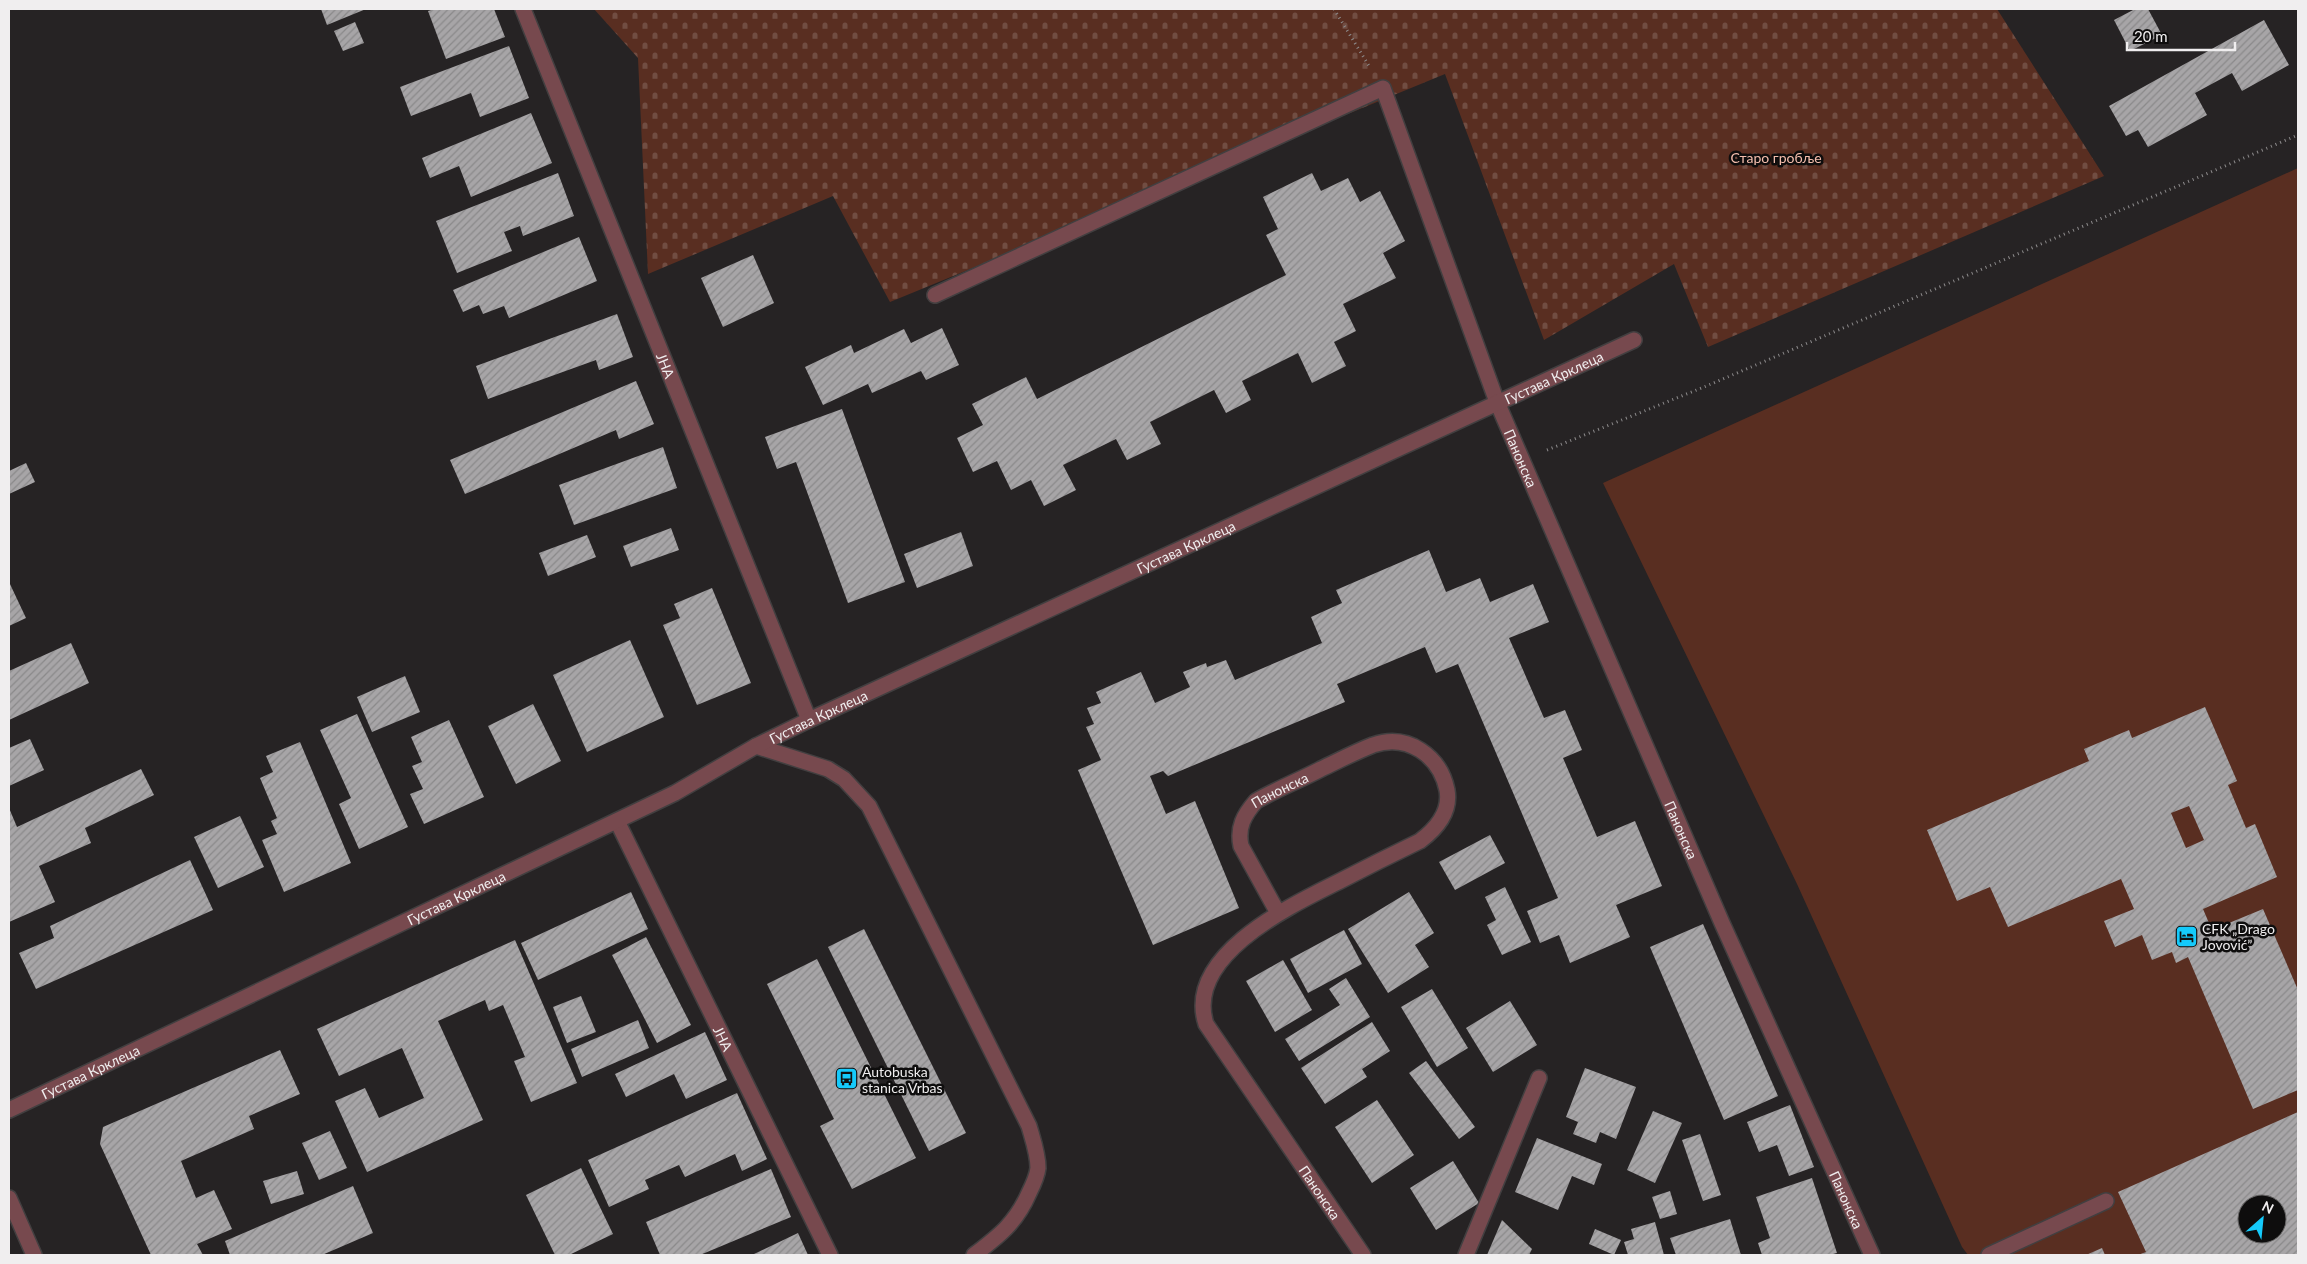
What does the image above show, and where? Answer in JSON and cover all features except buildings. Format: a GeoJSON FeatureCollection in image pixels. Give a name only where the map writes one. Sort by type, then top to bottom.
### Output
{"type":"FeatureCollection","features":[{"type":"Feature","properties":{"kind":"street","name":"ЈНА"},"geometry":{"type":"LineString","coordinates":[[522,9],[809,720]]}},
{"type":"Feature","properties":{"kind":"street"},"geometry":{"type":"LineString","coordinates":[[935,295],[1383,88]]}},
{"type":"Feature","properties":{"kind":"street","name":"Панонска"},"geometry":{"type":"LineString","coordinates":[[1383,88],[1497,402],[1722,923],[1872,1255]]}},
{"type":"Feature","properties":{"kind":"street","name":"Густава Крклеца"},"geometry":{"type":"LineString","coordinates":[[9,1110],[675,793],[756,746],[809,720],[1634,340]]}},
{"type":"Feature","properties":{"kind":"street","name":"Панонска"},"geometry":{"type":"LineString","coordinates":[[1278,913],[1241,846],[1239,835],[1241,822],[1247,811],[1256,801],[1374,744],[1387,743],[1414,746],[1433,760],[1441,771],[1448,792],[1448,802],[1444,815],[1431,832],[1420,841],[1278,913],[1236,944],[1222,961],[1206,989],[1202,1012],[1206,1024],[1363,1255]]}},
{"type":"Feature","properties":{"kind":"street"},"geometry":{"type":"LineString","coordinates":[[756,746],[802,759],[828,769],[844,779],[869,806],[1029,1126],[1036,1149],[1038,1168],[1036,1179],[1017,1217],[1009,1227],[974,1255]]}},
{"type":"Feature","properties":{"kind":"street","name":"ЈНА"},"geometry":{"type":"LineString","coordinates":[[617,821],[830,1255]]}},
{"type":"Feature","properties":{"kind":"street"},"geometry":{"type":"LineString","coordinates":[[1466,1255],[1539,1078]]}},
{"type":"Feature","properties":{"kind":"street"},"geometry":{"type":"LineString","coordinates":[[9,1198],[34,1255]]}},
{"type":"Feature","properties":{"kind":"street"},"geometry":{"type":"LineString","coordinates":[[1989,1255],[2106,1201]]}},
{"type":"Feature","properties":{"kind":"path"},"geometry":{"type":"LineString","coordinates":[[1334,9],[1383,88]]}},
{"type":"Feature","properties":{"kind":"path"},"geometry":{"type":"LineString","coordinates":[[1523,460],[1704,387],[2298,135]]}},
{"type":"Feature","properties":{"kind":"green space","name":"Старо гробље"},"geometry":{"type":"Polygon","coordinates":[[[594,9],[1997,9],[2104,176],[1708,347],[1674,264],[1544,340],[1445,74],[890,302],[833,196],[648,274],[638,58],[594,9]]]}},
{"type":"Feature","properties":{"kind":"green space"},"geometry":{"type":"Polygon","coordinates":[[[2298,168],[2298,1255],[1968,1255],[1962,1247],[1797,884],[1603,483],[2298,168]]]}},
{"type":"Feature","properties":{"kind":"place","name":"CFK „Drago Jovović”"},"geometry":{"type":"Point","coordinates":[2186,936]}},
{"type":"Feature","properties":{"kind":"place","name":"Autobuska stanica Vrbas"},"geometry":{"type":"Point","coordinates":[846,1079]}}]}
